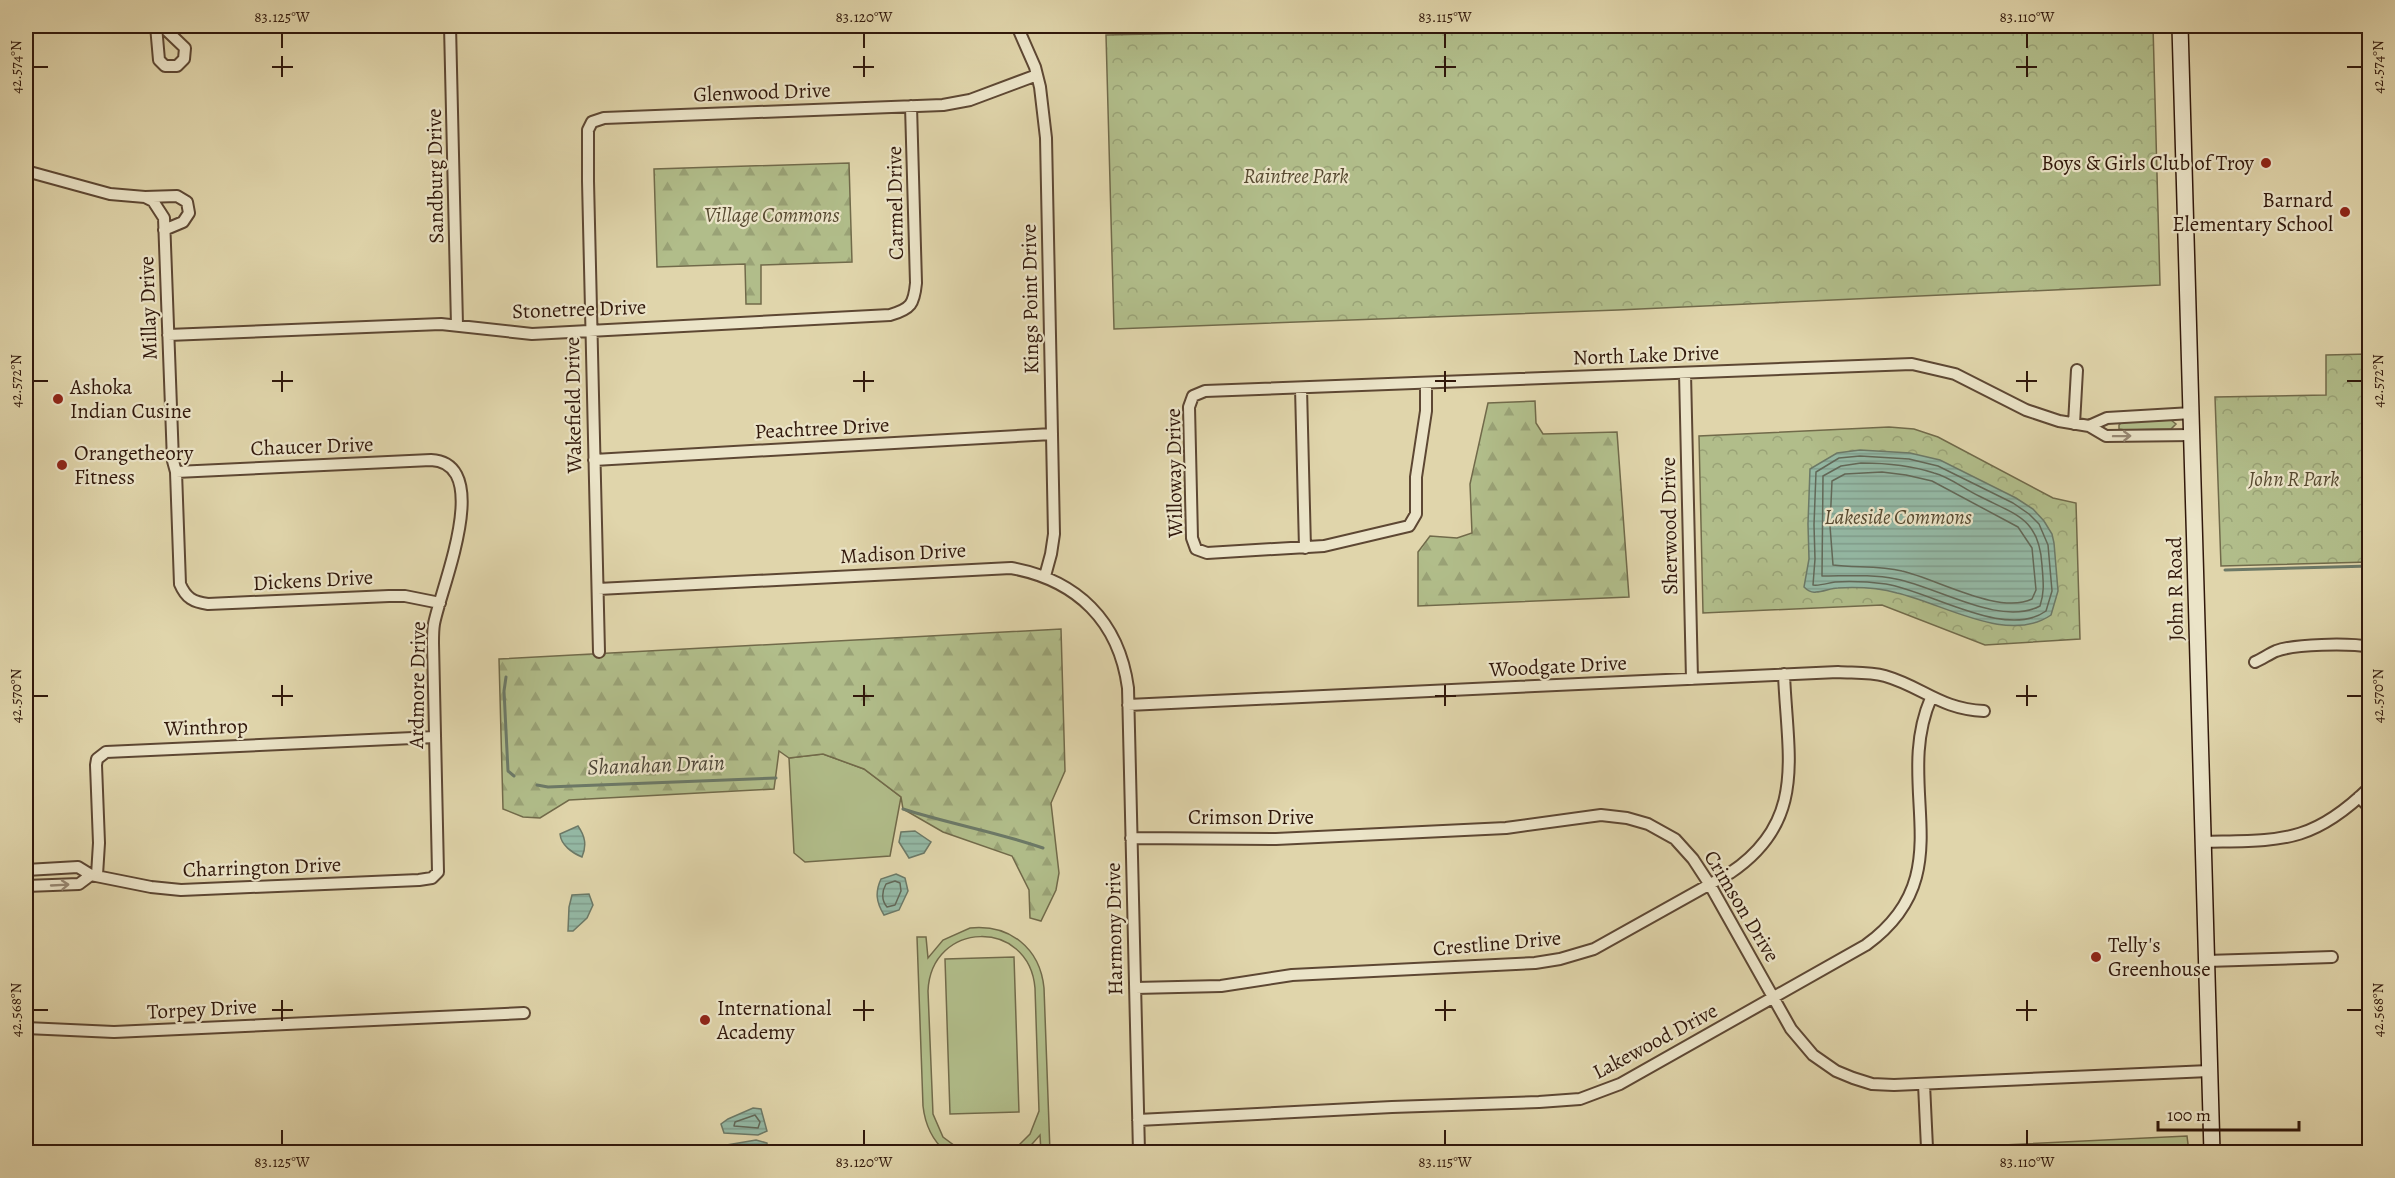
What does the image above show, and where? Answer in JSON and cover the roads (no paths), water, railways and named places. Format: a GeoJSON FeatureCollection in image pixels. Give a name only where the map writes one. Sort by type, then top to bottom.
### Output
{"type":"FeatureCollection","features":[{"type":"Feature","properties":{"kind":"main road","name":"John R Road"},"geometry":{"type":"LineString","coordinates":[[2180,26],[2212,1152]]}},
{"type":"Feature","properties":{"kind":"street"},"geometry":{"type":"LineString","coordinates":[[156,26],[159,60],[169,67],[177,66],[184,59],[185,48],[162,26]]}},
{"type":"Feature","properties":{"kind":"street","name":"Sandburg Drive"},"geometry":{"type":"LineString","coordinates":[[450,26],[457,325]]}},
{"type":"Feature","properties":{"kind":"street","name":"Kings Point Drive"},"geometry":{"type":"LineString","coordinates":[[1017,26],[1037,75],[1043,102],[1046,138],[1053,540],[1045,576]]}},
{"type":"Feature","properties":{"kind":"street","name":"Glenwood Drive"},"geometry":{"type":"LineString","coordinates":[[592,122],[604,117],[943,105],[969,100],[1037,75]]}},
{"type":"Feature","properties":{"kind":"street","name":"Carmel Drive"},"geometry":{"type":"LineString","coordinates":[[912,106],[916,283],[914,299]]}},
{"type":"Feature","properties":{"kind":"street","name":"Wakefield Drive"},"geometry":{"type":"LineString","coordinates":[[592,122],[588,130],[588,141],[599,652]]}},
{"type":"Feature","properties":{"kind":"street"},"geometry":{"type":"LineString","coordinates":[[26,171],[110,194],[145,197]]}},
{"type":"Feature","properties":{"kind":"street","name":"Millay Drive"},"geometry":{"type":"LineString","coordinates":[[145,197],[177,196],[187,202],[189,213],[183,222],[164,230]]}},
{"type":"Feature","properties":{"kind":"street","name":"Millay Drive"},"geometry":{"type":"LineString","coordinates":[[145,197],[153,201],[164,218],[180,584],[184,594],[189,598]]}},
{"type":"Feature","properties":{"kind":"street","name":"Stonetree Drive"},"geometry":{"type":"LineString","coordinates":[[168,335],[457,325],[522,334],[591,331],[890,315],[901,312],[914,299]]}},
{"type":"Feature","properties":{"kind":"street","name":"North Lake Drive"},"geometry":{"type":"LineString","coordinates":[[1194,396],[1205,391],[1912,364],[1954,374],[2026,410],[2089,426],[2106,436],[2192,435]]}},
{"type":"Feature","properties":{"kind":"street"},"geometry":{"type":"LineString","coordinates":[[2074,424],[2077,370]]}},
{"type":"Feature","properties":{"kind":"street","name":"Sherwood Drive"},"geometry":{"type":"LineString","coordinates":[[1684,373],[1692,679]]}},
{"type":"Feature","properties":{"kind":"street"},"geometry":{"type":"LineString","coordinates":[[1301,388],[1305,548],[1409,526],[1416,514],[1416,477],[1425,421],[1426,383]]}},
{"type":"Feature","properties":{"kind":"street","name":"Willoway Drive"},"geometry":{"type":"LineString","coordinates":[[1194,396],[1189,407],[1192,538],[1196,549],[1208,553],[1305,548]]}},
{"type":"Feature","properties":{"kind":"street","name":"North Lake Drive"},"geometry":{"type":"LineString","coordinates":[[2089,426],[2107,418],[2192,413]]}},
{"type":"Feature","properties":{"kind":"street","name":"Peachtree Drive"},"geometry":{"type":"LineString","coordinates":[[594,460],[1052,434]]}},
{"type":"Feature","properties":{"kind":"street","name":"Chaucer Drive"},"geometry":{"type":"LineString","coordinates":[[176,472],[431,460],[440,460],[450,465]]}},
{"type":"Feature","properties":{"kind":"street","name":"Ardmore Drive"},"geometry":{"type":"LineString","coordinates":[[436,875],[439,868],[434,624],[455,552],[460,520],[459,484],[450,465]]}},
{"type":"Feature","properties":{"kind":"street","name":"Madison Drive"},"geometry":{"type":"LineString","coordinates":[[597,589],[1011,568],[1045,576],[1065,586],[1082,599],[1104,623],[1120,654],[1126,679],[1128,705]]}},
{"type":"Feature","properties":{"kind":"street","name":"Dickens Drive"},"geometry":{"type":"LineString","coordinates":[[189,598],[208,604],[405,596],[440,603]]}},
{"type":"Feature","properties":{"kind":"street"},"geometry":{"type":"LineString","coordinates":[[2255,662],[2288,648],[2370,646]]}},
{"type":"Feature","properties":{"kind":"street","name":"Woodgate Drive"},"geometry":{"type":"LineString","coordinates":[[1128,705],[1838,672],[1874,674],[1906,684],[1931,698],[1964,709],[1984,711]]}},
{"type":"Feature","properties":{"kind":"street","name":"Crestline Drive"},"geometry":{"type":"LineString","coordinates":[[1135,988],[1221,986],[1300,974],[1548,962],[1594,949],[1710,885],[1749,861],[1761,849],[1782,812],[1787,792],[1789,768],[1784,674]]}},
{"type":"Feature","properties":{"kind":"street","name":"Lakewood Drive"},"geometry":{"type":"LineString","coordinates":[[1138,1120],[1580,1099],[1620,1084],[1866,945],[1880,935],[1897,916],[1909,897],[1919,868],[1922,849],[1918,742],[1921,724],[1931,698]]}},
{"type":"Feature","properties":{"kind":"street","name":"Harmony Drive"},"geometry":{"type":"LineString","coordinates":[[1128,705],[1139,1152]]}},
{"type":"Feature","properties":{"kind":"street","name":"Winthrop"},"geometry":{"type":"LineString","coordinates":[[94,875],[99,843],[96,765],[97,759],[105,753],[435,737]]}},
{"type":"Feature","properties":{"kind":"street"},"geometry":{"type":"LineString","coordinates":[[2203,842],[2280,839],[2303,834],[2331,821],[2370,787]]}},
{"type":"Feature","properties":{"kind":"street"},"geometry":{"type":"LineString","coordinates":[[2359,797],[2370,807]]}},
{"type":"Feature","properties":{"kind":"street","name":"Crimson Drive"},"geometry":{"type":"LineString","coordinates":[[1131,838],[1287,838],[1506,828],[1601,815],[1627,818],[1648,824],[1675,839],[1693,859],[1801,1043],[1813,1055],[1836,1071],[1872,1084],[1924,1084],[2209,1071]]}},
{"type":"Feature","properties":{"kind":"street","name":"Charrington Drive"},"geometry":{"type":"LineString","coordinates":[[26,870],[78,867],[94,875],[151,887],[181,890],[419,880],[436,875]]}},
{"type":"Feature","properties":{"kind":"street"},"geometry":{"type":"LineString","coordinates":[[26,886],[79,884],[94,875]]}},
{"type":"Feature","properties":{"kind":"street"},"geometry":{"type":"LineString","coordinates":[[2206,961],[2332,957]]}},
{"type":"Feature","properties":{"kind":"street","name":"Torpey Drive"},"geometry":{"type":"LineString","coordinates":[[26,1028],[114,1032],[524,1013]]}},
{"type":"Feature","properties":{"kind":"street"},"geometry":{"type":"LineString","coordinates":[[1924,1084],[1927,1148]]}},
{"type":"Feature","properties":{"kind":"water"},"geometry":{"type":"Polygon","coordinates":[[[1860,450],[1910,453],[1940,460],[2016,498],[2033,509],[2044,521],[2052,534],[2054,543],[2058,591],[2051,615],[2034,623],[2015,626],[1995,624],[1890,591],[1835,588],[1814,592],[1805,588],[1809,559],[1810,469],[1837,453],[1860,450]]]}},
{"type":"Feature","properties":{"kind":"water"},"geometry":{"type":"Polygon","coordinates":[[[578,826],[584,841],[582,857],[562,842],[560,834],[578,826]]]}},
{"type":"Feature","properties":{"kind":"water"},"geometry":{"type":"Polygon","coordinates":[[[915,831],[931,842],[924,853],[909,858],[899,842],[901,832],[915,831]]]}},
{"type":"Feature","properties":{"kind":"water"},"geometry":{"type":"Polygon","coordinates":[[[896,874],[905,878],[908,891],[899,910],[884,915],[877,897],[879,884],[881,879],[896,874]]]}},
{"type":"Feature","properties":{"kind":"water"},"geometry":{"type":"Polygon","coordinates":[[[589,894],[593,905],[587,918],[573,931],[568,931],[572,895],[589,894]]]}},
{"type":"Feature","properties":{"kind":"water"},"geometry":{"type":"Polygon","coordinates":[[[753,1108],[761,1109],[767,1131],[758,1135],[724,1133],[721,1124],[753,1108]]]}},
{"type":"Feature","properties":{"kind":"water"},"geometry":{"type":"Polygon","coordinates":[[[756,1140],[767,1143],[767,1152],[725,1152],[727,1145],[756,1140]]]}},
{"type":"Feature","properties":{"kind":"waterway","name":"Shanahan Drain"},"geometry":{"type":"LineString","coordinates":[[2225,570],[2370,566]]}},
{"type":"Feature","properties":{"kind":"waterway","name":"Shanahan Drain"},"geometry":{"type":"LineString","coordinates":[[506,677],[504,691],[508,771],[514,776]]}},
{"type":"Feature","properties":{"kind":"waterway","name":"Shanahan Drain"},"geometry":{"type":"LineString","coordinates":[[537,785],[548,787],[776,778]]}},
{"type":"Feature","properties":{"kind":"waterway","name":"Shanahan Drain"},"geometry":{"type":"LineString","coordinates":[[903,809],[1043,848]]}},
{"type":"Feature","properties":{"kind":"place","name":"Boys & Girls Club of Troy"},"geometry":{"type":"Point","coordinates":[2266,163]}},
{"type":"Feature","properties":{"kind":"place","name":"Barnard Elementary School"},"geometry":{"type":"Point","coordinates":[2345,212]}},
{"type":"Feature","properties":{"kind":"place","name":"Ashoka Indian Cusine"},"geometry":{"type":"Point","coordinates":[58,399]}},
{"type":"Feature","properties":{"kind":"place","name":"Orangetheory Fitness"},"geometry":{"type":"Point","coordinates":[62,465]}},
{"type":"Feature","properties":{"kind":"place","name":"Telly's Greenhouse"},"geometry":{"type":"Point","coordinates":[2096,957]}},
{"type":"Feature","properties":{"kind":"place","name":"International Academy"},"geometry":{"type":"Point","coordinates":[705,1020]}},
{"type":"Feature","properties":{"kind":"park label","name":"Raintree Park"},"geometry":{"type":"Point","coordinates":[1296,176]}},
{"type":"Feature","properties":{"kind":"park label","name":"Village Commons"},"geometry":{"type":"Point","coordinates":[772,215]}},
{"type":"Feature","properties":{"kind":"park label","name":"John R Park"},"geometry":{"type":"Point","coordinates":[2294,479]}},
{"type":"Feature","properties":{"kind":"park label","name":"Lakeside Commons"},"geometry":{"type":"Point","coordinates":[1898,517]}}]}
